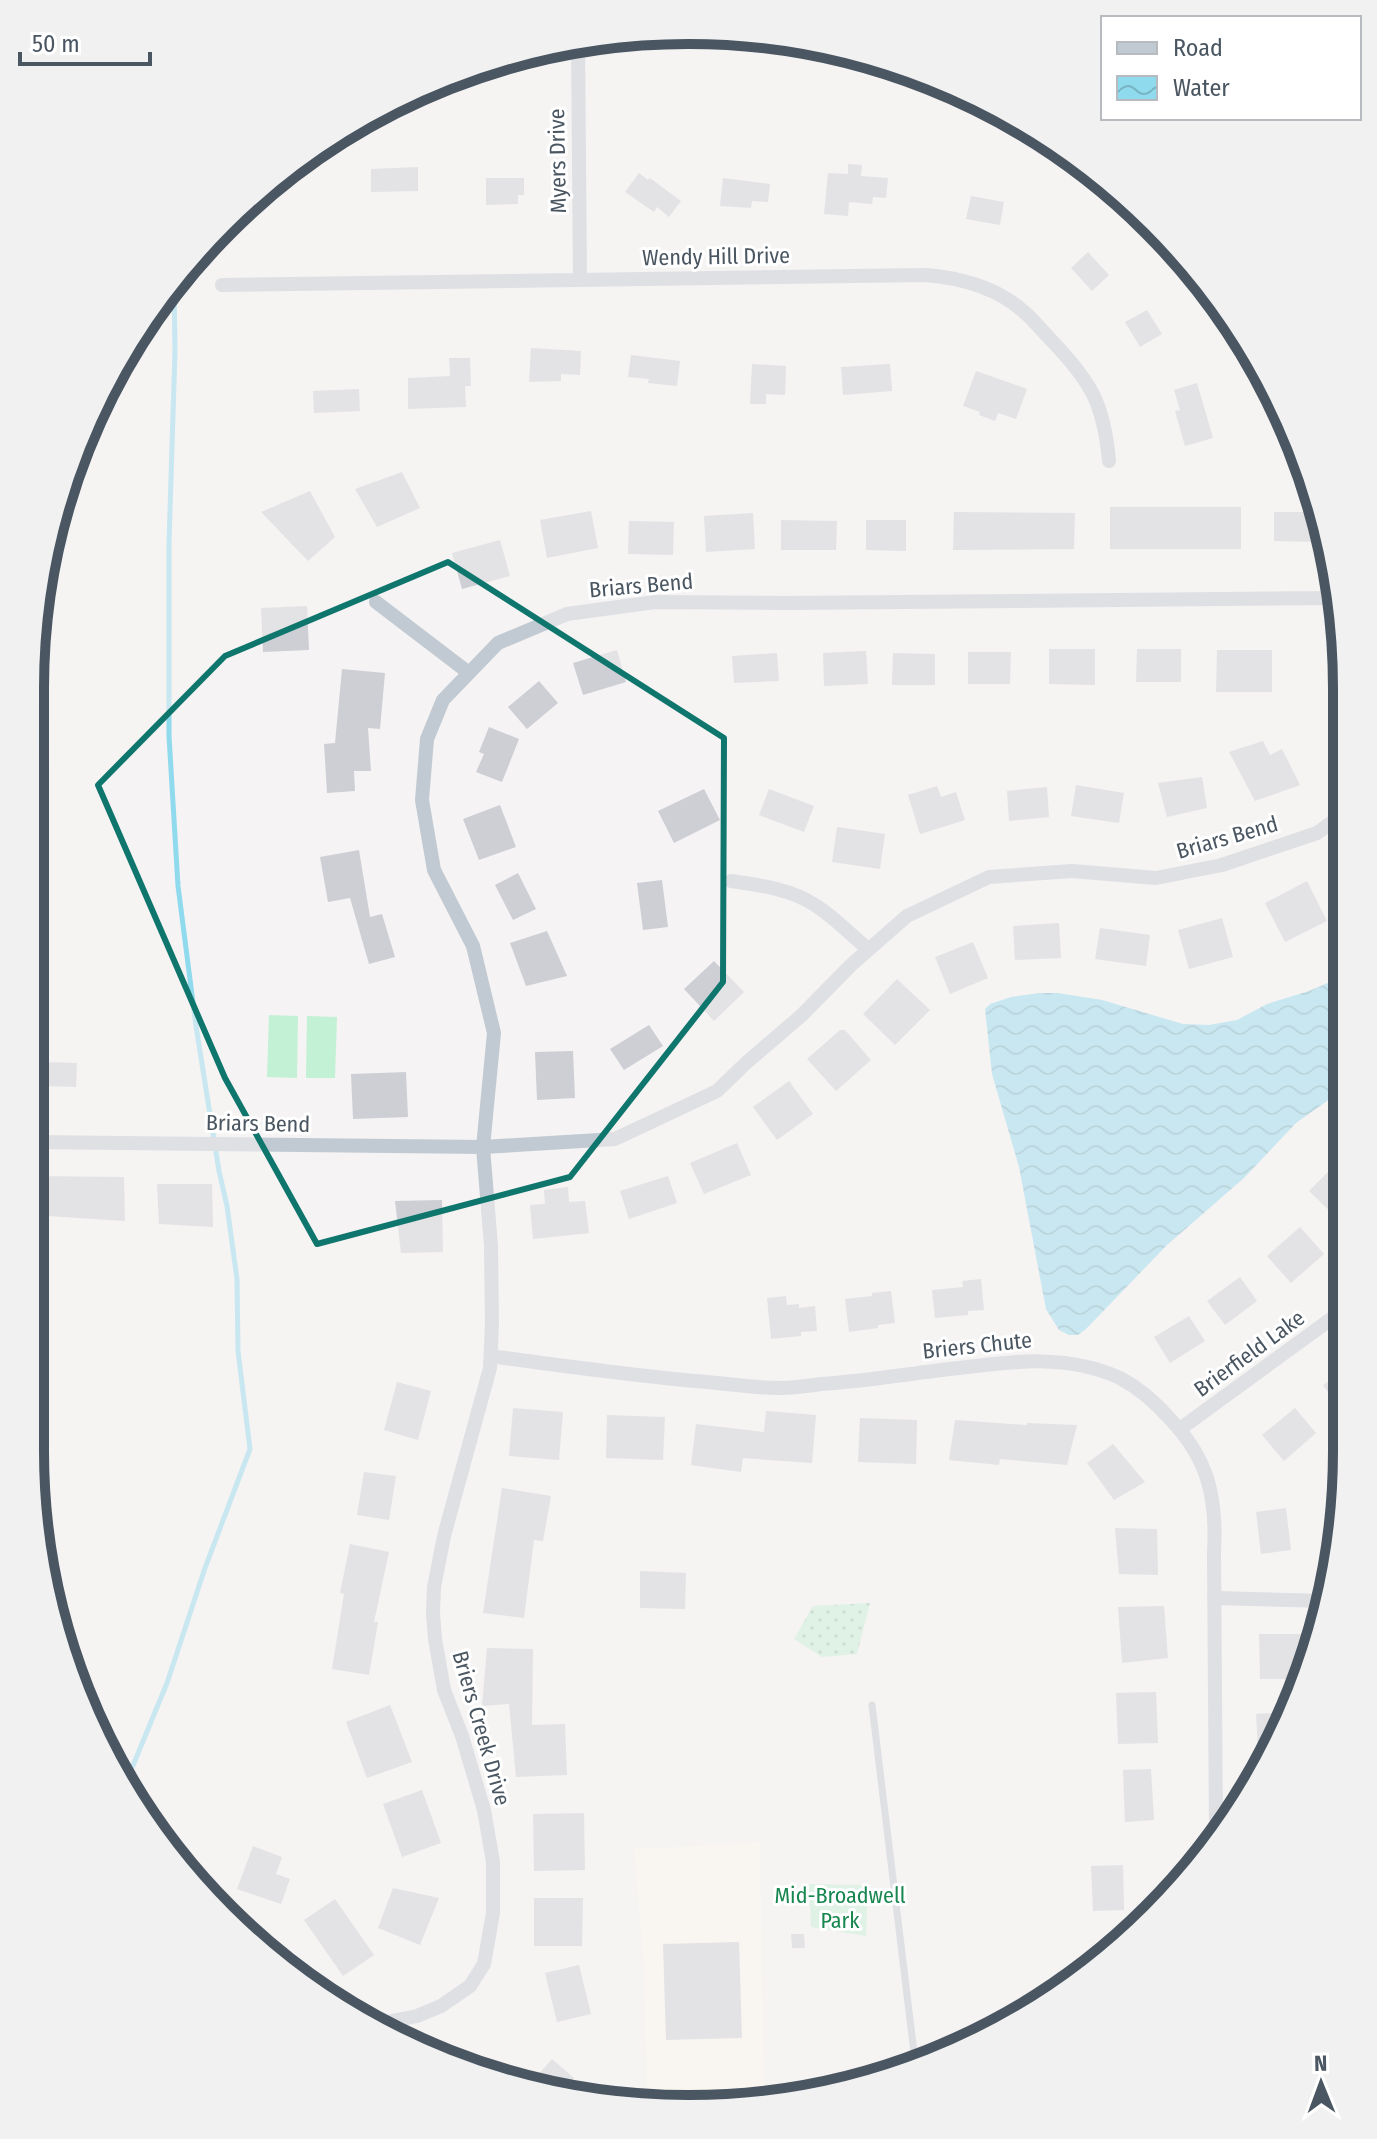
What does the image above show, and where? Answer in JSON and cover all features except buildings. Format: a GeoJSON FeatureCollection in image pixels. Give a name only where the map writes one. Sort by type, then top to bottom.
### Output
{"type":"FeatureCollection","features":[{"type":"Feature","properties":{"kind":"street","name":"Myers Drive"},"geometry":{"type":"LineString","coordinates":[[578,54],[580,280]]}},
{"type":"Feature","properties":{"kind":"street","name":"Wendy Hill Drive"},"geometry":{"type":"LineString","coordinates":[[222,285],[926,275],[953,278],[1001,295],[1023,310],[1078,368],[1101,412],[1109,461]]}},
{"type":"Feature","properties":{"kind":"street","name":"Briars Bend"},"geometry":{"type":"LineString","coordinates":[[483,1147],[494,1033],[473,946],[434,870],[422,800],[427,739],[443,700],[498,643],[567,614],[655,602],[1326,598]]}},
{"type":"Feature","properties":{"kind":"street"},"geometry":{"type":"LineString","coordinates":[[376,602],[469,673]]}},
{"type":"Feature","properties":{"kind":"street","name":"Briars Bend"},"geometry":{"type":"LineString","coordinates":[[44,1142],[483,1147],[615,1139],[717,1091],[907,916],[989,877],[1072,871],[1156,878],[1222,865],[1317,833],[1333,822]]}},
{"type":"Feature","properties":{"kind":"street"},"geometry":{"type":"LineString","coordinates":[[731,881],[757,884],[814,904],[868,949]]}},
{"type":"Feature","properties":{"kind":"street","name":"Briers Creek Drive"},"geometry":{"type":"LineString","coordinates":[[389,2022],[417,2016],[441,2006],[470,1986],[484,1964],[489,1939],[494,1887],[490,1849],[477,1785],[444,1690],[436,1652],[433,1613],[441,1548],[490,1368],[491,1246],[483,1147]]}},
{"type":"Feature","properties":{"kind":"street","name":"Brierfield Lake"},"geometry":{"type":"LineString","coordinates":[[1180,1429],[1333,1318]]}},
{"type":"Feature","properties":{"kind":"street","name":"Briers Chute"},"geometry":{"type":"LineString","coordinates":[[491,1356],[635,1376],[779,1388],[1019,1360],[1084,1366],[1121,1379],[1162,1410],[1180,1429],[1196,1450],[1213,1498],[1216,1524],[1216,1820]]}},
{"type":"Feature","properties":{"kind":"street"},"geometry":{"type":"LineString","coordinates":[[1214,1598],[1315,1601]]}},
{"type":"Feature","properties":{"kind":"lane"},"geometry":{"type":"LineString","coordinates":[[872,1705],[914,2054]]}},
{"type":"Feature","properties":{"kind":"highlighted area"},"geometry":{"type":"Polygon","coordinates":[[[448,562],[724,738],[723,982],[570,1177],[317,1244],[225,1078],[98,785],[225,656],[448,562]]]}},
{"type":"Feature","properties":{"kind":"shaded area"},"geometry":{"type":"Polygon","coordinates":[[[760,1842],[764,2090],[731,2094],[647,2094],[644,1970],[634,1849],[760,1842]]]}},
{"type":"Feature","properties":{"kind":"green space"},"geometry":{"type":"Polygon","coordinates":[[[269,1015],[298,1016],[297,1078],[267,1077],[269,1015]]]}},
{"type":"Feature","properties":{"kind":"green space"},"geometry":{"type":"Polygon","coordinates":[[[307,1016],[337,1017],[335,1078],[306,1078],[307,1016]]]}},
{"type":"Feature","properties":{"kind":"green space"},"geometry":{"type":"Polygon","coordinates":[[[870,1603],[857,1654],[822,1657],[794,1639],[813,1606],[870,1603]]]}},
{"type":"Feature","properties":{"kind":"green space","name":"Mid-Broadwell Park"},"geometry":{"type":"Polygon","coordinates":[[[809,1884],[868,1885],[866,1936],[811,1927],[809,1884]]]}},
{"type":"Feature","properties":{"kind":"water"},"geometry":{"type":"Polygon","coordinates":[[[1333,981],[1333,1097],[1296,1123],[1244,1178],[1167,1245],[1087,1328],[1078,1335],[1059,1330],[1046,1309],[1019,1167],[992,1074],[985,1009],[990,1004],[1011,997],[1058,993],[1102,1000],[1183,1024],[1209,1025],[1237,1020],[1267,1004],[1333,981]]]}},
{"type":"Feature","properties":{"kind":"waterway"},"geometry":{"type":"LineString","coordinates":[[130,1773],[167,1683],[205,1568],[250,1449],[238,1351],[237,1279],[196,1026],[178,886],[169,736],[174,300]]}}]}
